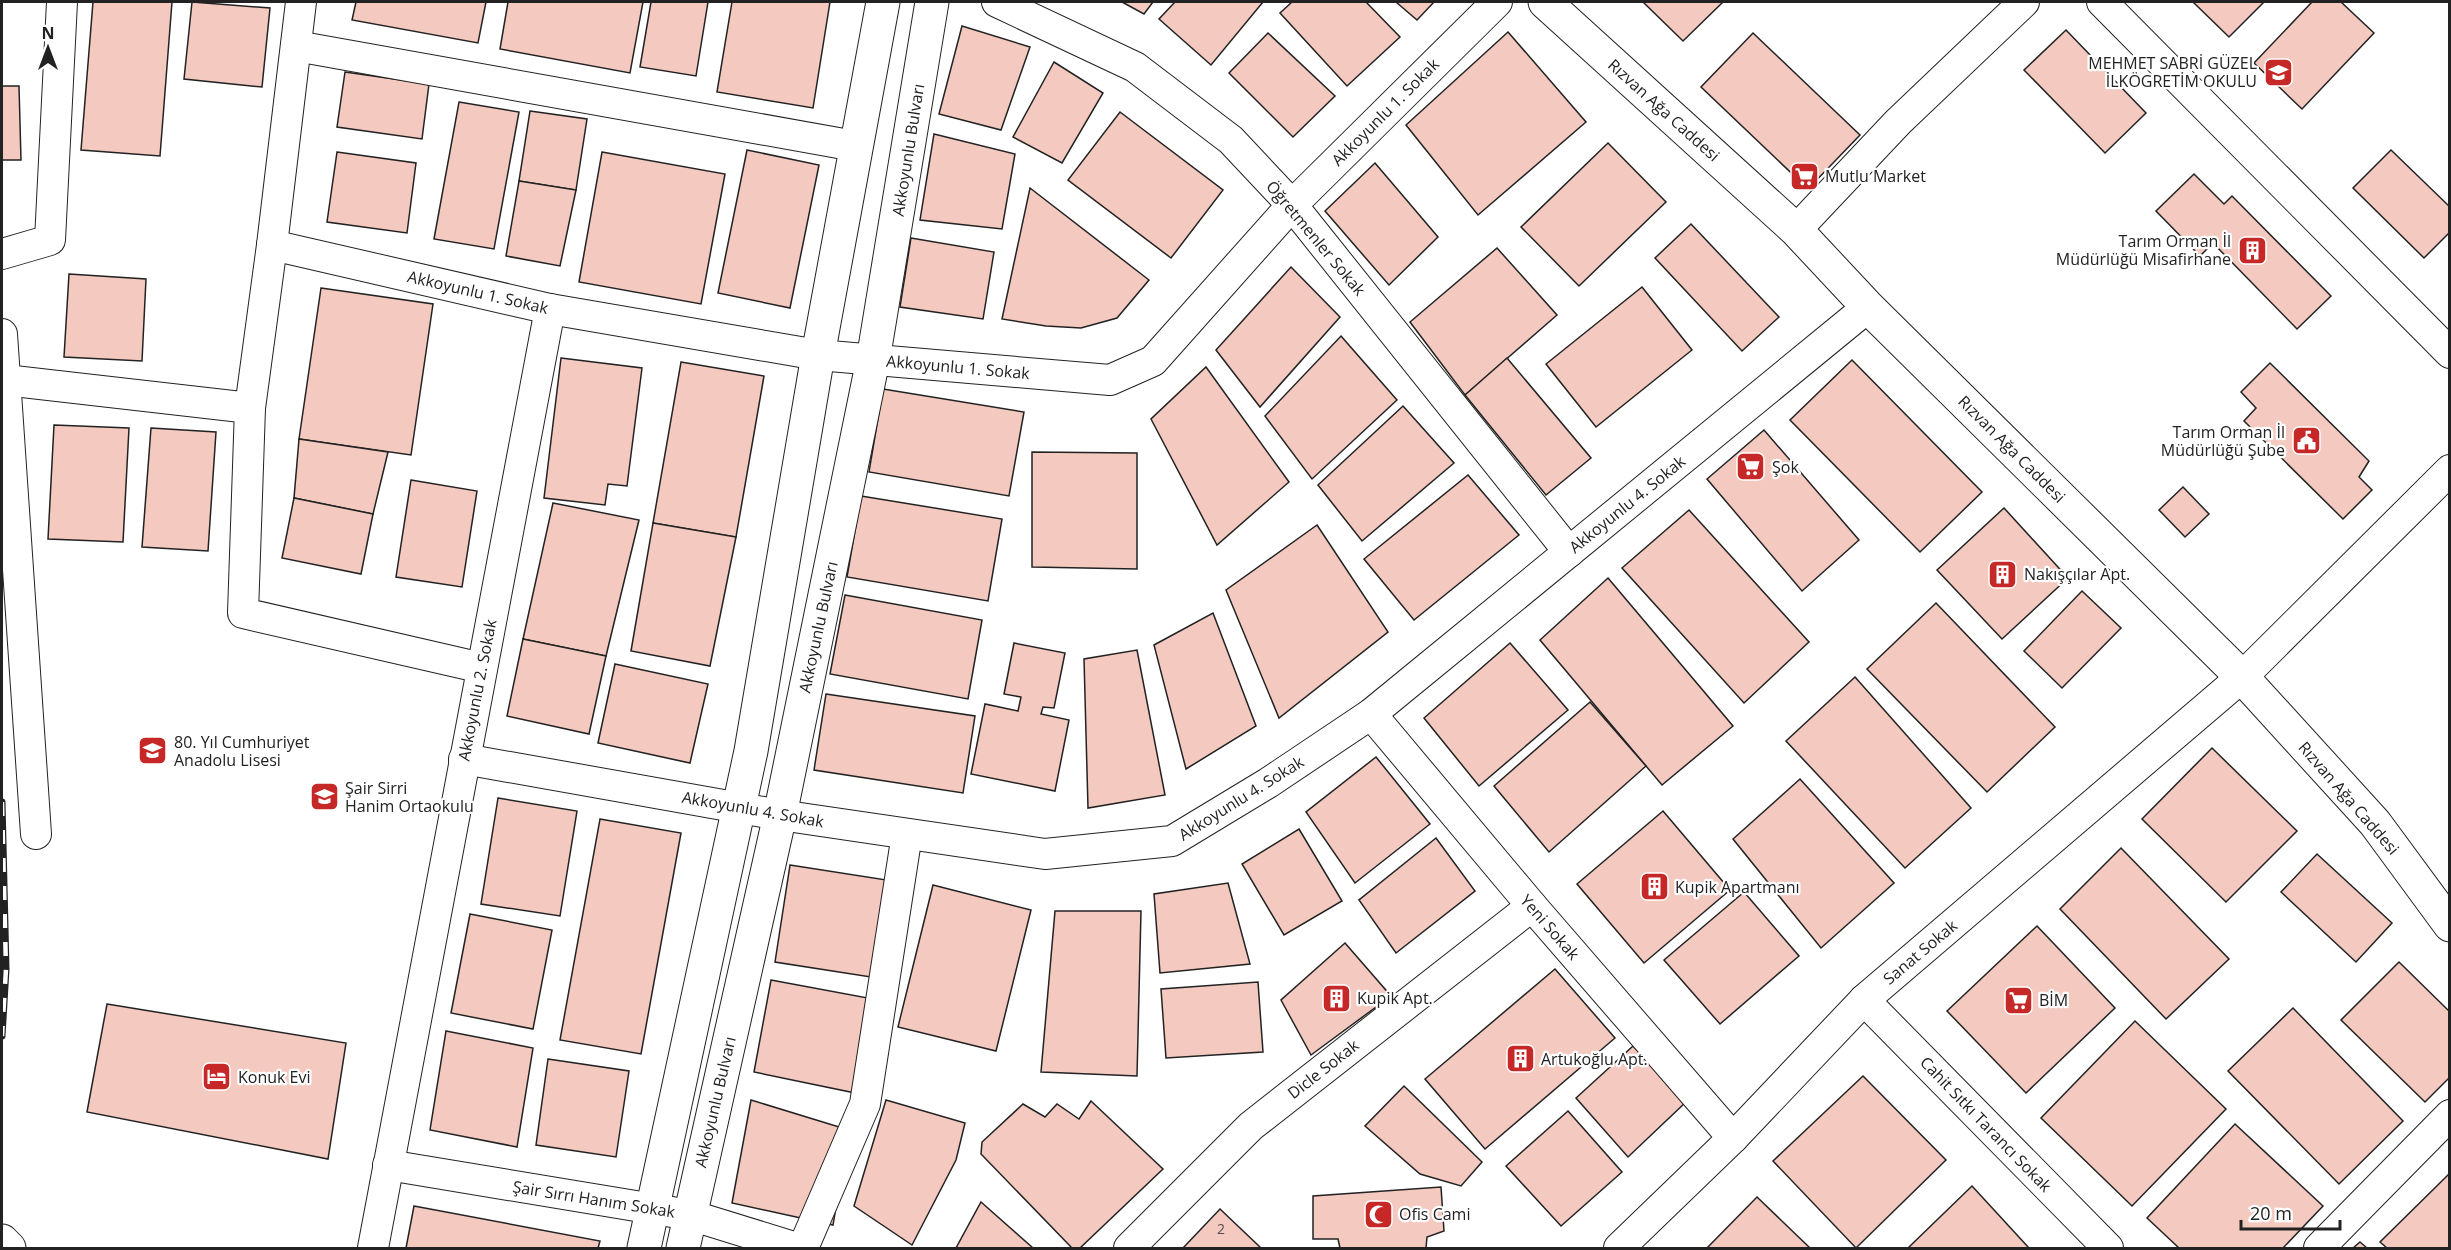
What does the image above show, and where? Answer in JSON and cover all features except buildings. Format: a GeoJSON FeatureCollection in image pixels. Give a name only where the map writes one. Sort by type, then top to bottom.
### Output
{"type":"FeatureCollection","features":[{"type":"Feature","properties":{"kind":"main road"},"geometry":{"type":"LineString","coordinates":[[644,1248],[751,751],[855,146],[884,2]]}},
{"type":"Feature","properties":{"kind":"main road","name":"Akkoyunlu Bulvarı"},"geometry":{"type":"LineString","coordinates":[[683,1248],[780,815],[873,360],[932,2]]}},
{"type":"Feature","properties":{"kind":"main road","name":"Rızvan Ağa Caddesi"},"geometry":{"type":"LineString","coordinates":[[1545,2],[1796,230],[1868,307],[2242,677],[2375,823],[2450,925]]}},
{"type":"Feature","properties":{"kind":"main road"},"geometry":{"type":"LineString","coordinates":[[2,1241],[9,1248]]}},
{"type":"Feature","properties":{"kind":"street"},"geometry":{"type":"LineString","coordinates":[[2,254],[50,240],[62,2]]}},
{"type":"Feature","properties":{"kind":"street"},"geometry":{"type":"LineString","coordinates":[[301,2],[250,408],[243,613],[482,668]]}},
{"type":"Feature","properties":{"kind":"street","name":"Öğretmenler Sokak"},"geometry":{"type":"LineString","coordinates":[[997,2],[1135,66],[1231,140],[1292,205],[1569,552]]}},
{"type":"Feature","properties":{"kind":"street","name":"Akkoyunlu 1. Sokak"},"geometry":{"type":"LineString","coordinates":[[272,245],[550,309],[818,355],[1110,380],[1153,361],[1292,205],[1497,2]]}},
{"type":"Feature","properties":{"kind":"street"},"geometry":{"type":"LineString","coordinates":[[1796,230],[1898,122],[2024,2]]}},
{"type":"Feature","properties":{"kind":"street"},"geometry":{"type":"LineString","coordinates":[[2102,2],[2450,353]]}},
{"type":"Feature","properties":{"kind":"street"},"geometry":{"type":"LineString","coordinates":[[296,46],[855,146]]}},
{"type":"Feature","properties":{"kind":"street","name":"Akkoyunlu 4. Sokak"},"geometry":{"type":"LineString","coordinates":[[464,759],[780,815],[1045,854],[1172,841],[1268,783],[1371,714],[1868,307]]}},
{"type":"Feature","properties":{"kind":"street","name":"Akkoyunlu 2. Sokak"},"geometry":{"type":"LineString","coordinates":[[373,1248],[550,309]]}},
{"type":"Feature","properties":{"kind":"street"},"geometry":{"type":"LineString","coordinates":[[2,334],[36,834]]}},
{"type":"Feature","properties":{"kind":"street"},"geometry":{"type":"LineString","coordinates":[[6,380],[250,408]]}},
{"type":"Feature","properties":{"kind":"street","name":"Sanat Sokak"},"geometry":{"type":"LineString","coordinates":[[1619,1248],[1733,1138],[1864,1000],[2242,677],[2450,470]]}},
{"type":"Feature","properties":{"kind":"street","name":"Yeni Sokak"},"geometry":{"type":"LineString","coordinates":[[1371,714],[1532,906],[1733,1138]]}},
{"type":"Feature","properties":{"kind":"street"},"geometry":{"type":"LineString","coordinates":[[803,1248],[865,1104],[907,834]]}},
{"type":"Feature","properties":{"kind":"street","name":"Dicle Sokak"},"geometry":{"type":"LineString","coordinates":[[1129,1248],[1251,1126],[1532,906]]}},
{"type":"Feature","properties":{"kind":"street","name":"Cahit Sıtkı Tarancı Sokak"},"geometry":{"type":"LineString","coordinates":[[1864,1000],[2108,1248]]}},
{"type":"Feature","properties":{"kind":"street"},"geometry":{"type":"LineString","coordinates":[[2319,1248],[2450,1115]]}},
{"type":"Feature","properties":{"kind":"street","name":"Şair Sırrı Hanım Sokak"},"geometry":{"type":"LineString","coordinates":[[388,1165],[690,1215],[797,1248]]}},
{"type":"Feature","properties":{"kind":"railway"},"geometry":{"type":"LineString","coordinates":[[2,802],[6,969],[2,1036]]}},
{"type":"Feature","properties":{"kind":"place","name":"MEHMET SABRİ GÜZEL İLKÖGRETİM OKULU"},"geometry":{"type":"Point","coordinates":[2278,72]}},
{"type":"Feature","properties":{"kind":"place","name":"Mutlu Market"},"geometry":{"type":"Point","coordinates":[1804,176]}},
{"type":"Feature","properties":{"kind":"place","name":"Tarım Orman İl Müdürlüğü Misafirhane"},"geometry":{"type":"Point","coordinates":[2252,250]}},
{"type":"Feature","properties":{"kind":"place","name":"Tarım Orman İl Müdürlüğü Şube"},"geometry":{"type":"Point","coordinates":[2306,441]}},
{"type":"Feature","properties":{"kind":"place","name":"Şok"},"geometry":{"type":"Point","coordinates":[1751,467]}},
{"type":"Feature","properties":{"kind":"place","name":"Nakışçılar Apt."},"geometry":{"type":"Point","coordinates":[2003,574]}},
{"type":"Feature","properties":{"kind":"place","name":"80. Yıl Cumhuriyet Anadolu Lisesi"},"geometry":{"type":"Point","coordinates":[153,751]}},
{"type":"Feature","properties":{"kind":"place","name":"Şair Sirri Hanim Ortaokulu"},"geometry":{"type":"Point","coordinates":[324,797]}},
{"type":"Feature","properties":{"kind":"place","name":"Kupik Apartmanı"},"geometry":{"type":"Point","coordinates":[1654,887]}},
{"type":"Feature","properties":{"kind":"place","name":"Kupik Apt."},"geometry":{"type":"Point","coordinates":[1336,998]}},
{"type":"Feature","properties":{"kind":"place","name":"BİM"},"geometry":{"type":"Point","coordinates":[2018,1000]}},
{"type":"Feature","properties":{"kind":"place","name":"Artukoğlu Apt."},"geometry":{"type":"Point","coordinates":[1520,1059]}},
{"type":"Feature","properties":{"kind":"place","name":"Konuk Evi"},"geometry":{"type":"Point","coordinates":[217,1077]}},
{"type":"Feature","properties":{"kind":"place","name":"Ofis Cami"},"geometry":{"type":"Point","coordinates":[1378,1214]}}]}
